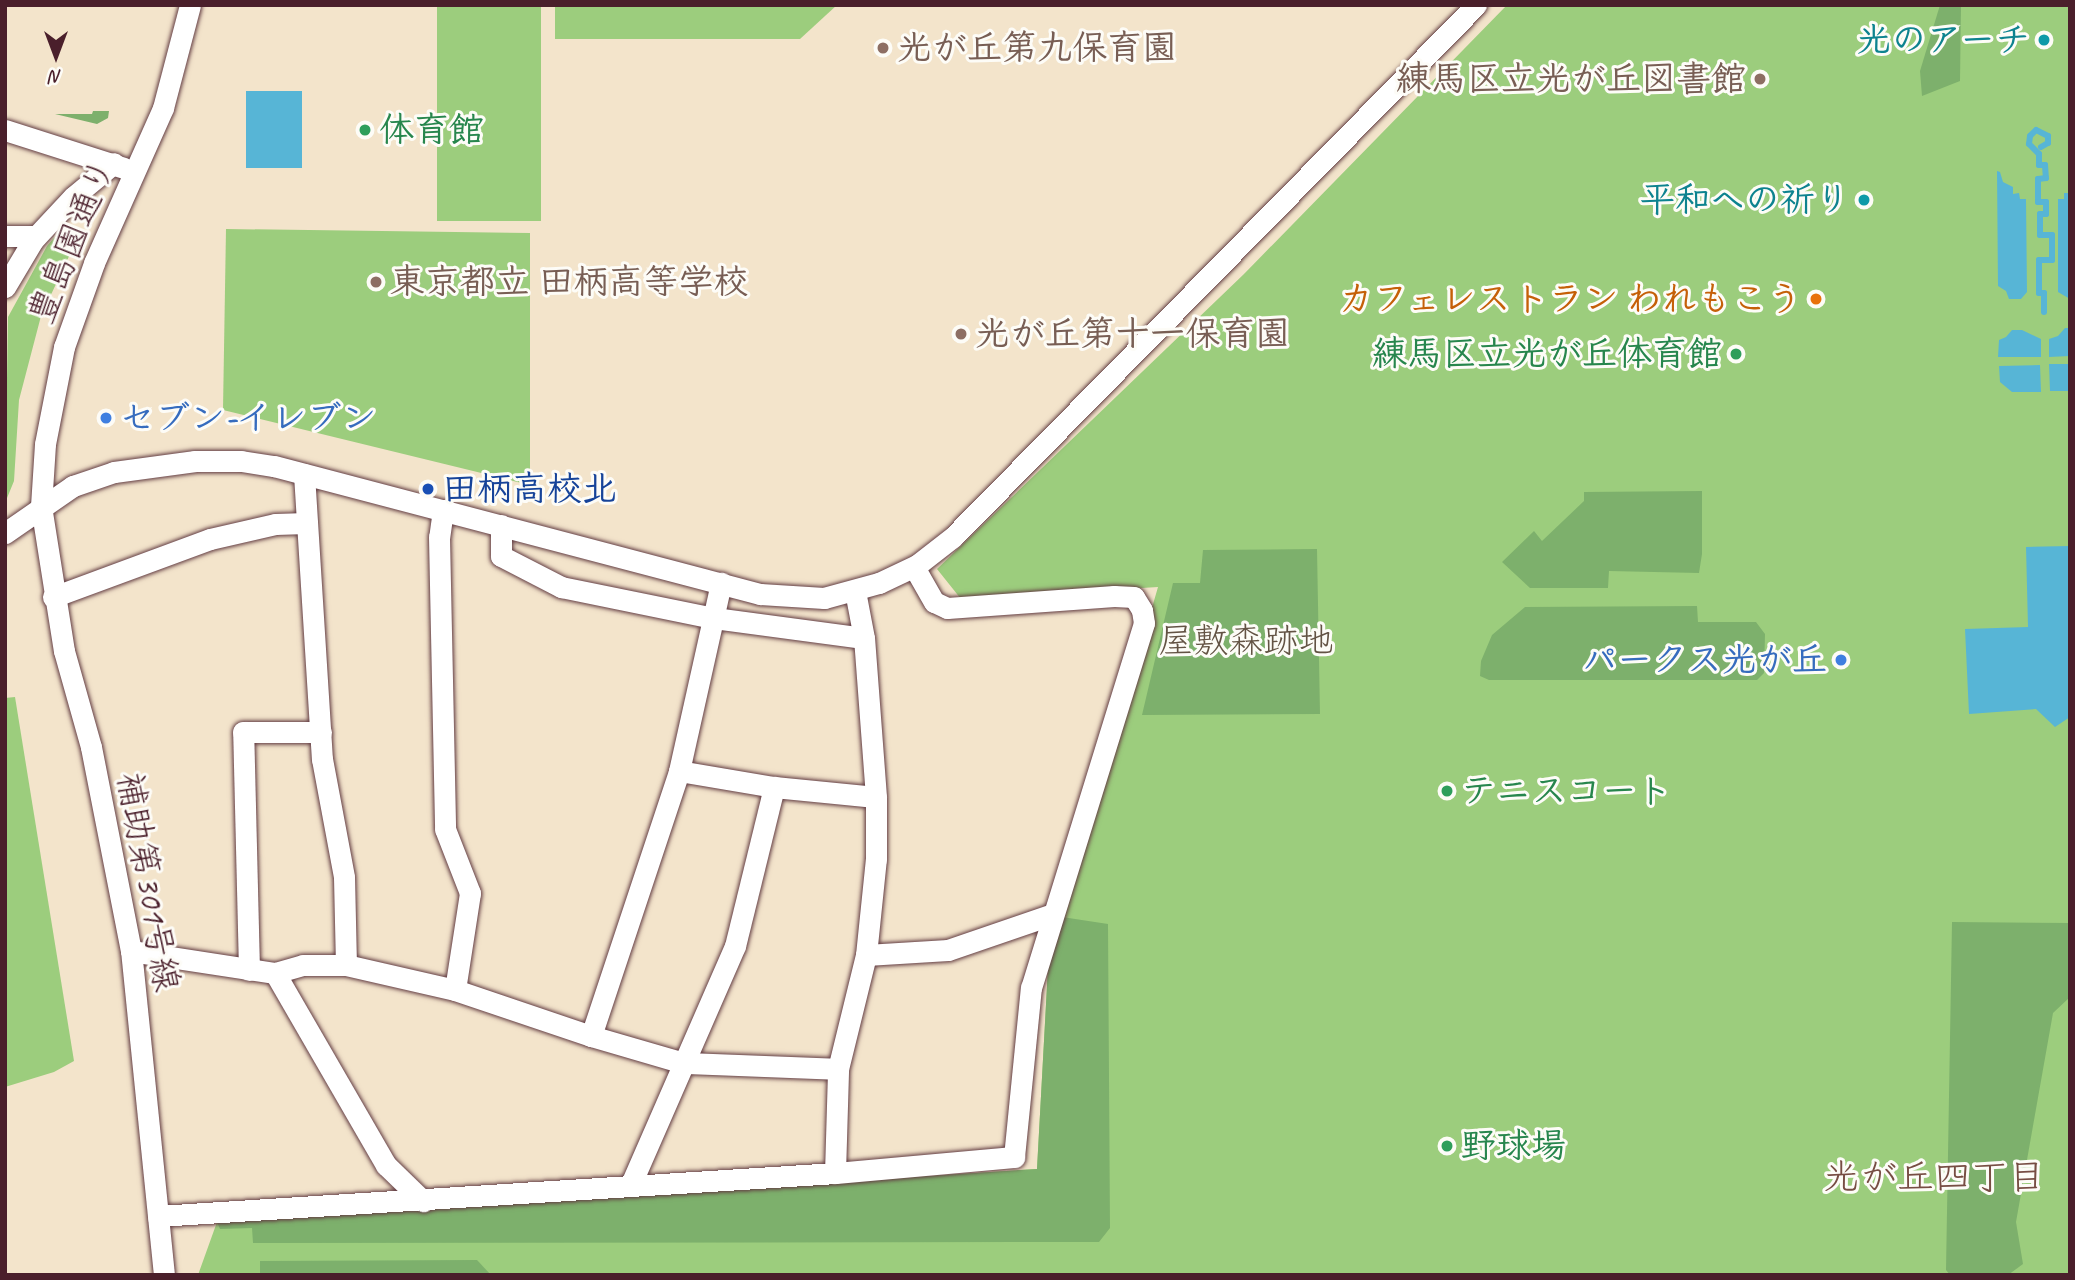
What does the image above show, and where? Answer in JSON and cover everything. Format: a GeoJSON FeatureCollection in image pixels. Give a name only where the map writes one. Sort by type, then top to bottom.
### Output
{"type":"FeatureCollection","features":[{"type":"Feature","properties":{"kind":"street","name":"豊島園通り"},"geometry":{"type":"LineString","coordinates":[[41,506],[45,444],[53,390],[64,347],[94,263],[135,174],[175,73],[190,5]]}},
{"type":"Feature","properties":{"kind":"street"},"geometry":{"type":"LineString","coordinates":[[5,533],[73,486],[114,472],[153,465],[241,461],[304,474],[760,594],[824,598],[855,591],[914,567],[962,527],[1476,5]]}},
{"type":"Feature","properties":{"kind":"street"},"geometry":{"type":"LineString","coordinates":[[5,130],[114,163],[135,174]]}},
{"type":"Feature","properties":{"kind":"street"},"geometry":{"type":"LineString","coordinates":[[5,287],[36,236],[73,197],[114,163]]}},
{"type":"Feature","properties":{"kind":"street"},"geometry":{"type":"LineString","coordinates":[[5,236],[36,236]]}},
{"type":"Feature","properties":{"kind":"street"},"geometry":{"type":"LineString","coordinates":[[304,474],[322,759],[344,877],[346,965]]}},
{"type":"Feature","properties":{"kind":"street","name":"補助第301号線"},"geometry":{"type":"LineString","coordinates":[[41,506],[53,597],[107,822],[131,951],[164,1275]]}},
{"type":"Feature","properties":{"kind":"street"},"geometry":{"type":"LineString","coordinates":[[443,510],[439,537],[445,829],[470,893],[455,990]]}},
{"type":"Feature","properties":{"kind":"street"},"geometry":{"type":"LineString","coordinates":[[53,597],[210,539],[275,524],[307,523]]}},
{"type":"Feature","properties":{"kind":"street"},"geometry":{"type":"LineString","coordinates":[[501,525],[500,556],[561,587],[714,618],[864,638]]}},
{"type":"Feature","properties":{"kind":"street"},"geometry":{"type":"LineString","coordinates":[[158,1216],[835,1173],[1014,1157],[1031,988],[1144,623],[1142,610],[1134,597],[1114,596],[947,608],[934,602],[914,567]]}},
{"type":"Feature","properties":{"kind":"street"},"geometry":{"type":"LineString","coordinates":[[591,1036],[679,771],[721,583]]}},
{"type":"Feature","properties":{"kind":"street"},"geometry":{"type":"LineString","coordinates":[[835,1173],[838,1069],[866,955],[876,859],[876,797],[864,638],[855,591]]}},
{"type":"Feature","properties":{"kind":"street"},"geometry":{"type":"LineString","coordinates":[[249,970],[243,732],[321,732]]}},
{"type":"Feature","properties":{"kind":"street"},"geometry":{"type":"LineString","coordinates":[[679,771],[774,786],[876,797]]}},
{"type":"Feature","properties":{"kind":"street"},"geometry":{"type":"LineString","coordinates":[[631,1184],[735,946],[774,786]]}},
{"type":"Feature","properties":{"kind":"street"},"geometry":{"type":"LineString","coordinates":[[866,955],[948,950],[1053,914]]}},
{"type":"Feature","properties":{"kind":"street"},"geometry":{"type":"LineString","coordinates":[[131,951],[275,973],[303,965],[346,965],[455,990],[591,1036],[684,1063],[838,1069]]}},
{"type":"Feature","properties":{"kind":"street"},"geometry":{"type":"LineString","coordinates":[[275,973],[386,1165],[423,1201]]}},
{"type":"Feature","properties":{"kind":"green space"},"geometry":{"type":"Polygon","coordinates":[[[437,5],[541,5],[541,221],[437,221],[437,5]]]}},
{"type":"Feature","properties":{"kind":"green space"},"geometry":{"type":"Polygon","coordinates":[[[555,5],[837,5],[800,39],[555,39],[555,5]]]}},
{"type":"Feature","properties":{"kind":"green space"},"geometry":{"type":"Polygon","coordinates":[[[1507,5],[2070,5],[2070,1275],[198,1275],[217,1222],[1037,1169],[1048,968],[1158,587],[961,599],[937,569],[1244,274],[1507,5]]]}},
{"type":"Feature","properties":{"kind":"green space"},"geometry":{"type":"Polygon","coordinates":[[[1940,5],[1961,5],[1960,81],[1922,96],[1920,71],[1940,5]]]}},
{"type":"Feature","properties":{"kind":"green space"},"geometry":{"type":"Polygon","coordinates":[[[93,111],[109,111],[108,118],[97,124],[55,114],[92,114],[93,111]]]}},
{"type":"Feature","properties":{"kind":"green space"},"geometry":{"type":"Polygon","coordinates":[[[72,225],[79,229],[79,235],[41,316],[19,400],[14,481],[5,503],[8,317],[47,246],[59,232],[72,225]]]}},
{"type":"Feature","properties":{"kind":"green space"},"geometry":{"type":"Polygon","coordinates":[[[226,229],[530,233],[530,485],[223,410],[226,229]]]}},
{"type":"Feature","properties":{"kind":"green space"},"geometry":{"type":"Polygon","coordinates":[[[1702,491],[1702,554],[1699,573],[1609,571],[1608,588],[1530,588],[1502,562],[1534,531],[1542,541],[1584,501],[1584,492],[1702,491]]]}},
{"type":"Feature","properties":{"kind":"green space","name":"屋敷森跡地"},"geometry":{"type":"Polygon","coordinates":[[[1317,549],[1320,714],[1142,715],[1173,583],[1200,583],[1203,550],[1317,549]]]}},
{"type":"Feature","properties":{"kind":"green space"},"geometry":{"type":"Polygon","coordinates":[[[1697,606],[1698,622],[1756,622],[1765,634],[1764,673],[1757,680],[1489,680],[1480,676],[1481,661],[1492,635],[1525,607],[1697,606]]]}},
{"type":"Feature","properties":{"kind":"green space"},"geometry":{"type":"Polygon","coordinates":[[[15,697],[74,1061],[54,1072],[5,1087],[5,698],[15,697]]]}},
{"type":"Feature","properties":{"kind":"green space"},"geometry":{"type":"Polygon","coordinates":[[[1062,917],[1108,924],[1110,1228],[1099,1242],[253,1243],[252,1228],[220,1229],[217,1222],[1037,1169],[1048,968],[1062,917]]]}},
{"type":"Feature","properties":{"kind":"green space"},"geometry":{"type":"Polygon","coordinates":[[[1952,922],[2070,923],[2070,997],[2053,1013],[2016,1222],[2023,1264],[2008,1275],[1950,1275],[1946,1270],[1952,922]]]}},
{"type":"Feature","properties":{"kind":"green space"},"geometry":{"type":"Polygon","coordinates":[[[477,1260],[491,1275],[260,1275],[260,1261],[477,1260]]]}},
{"type":"Feature","properties":{"kind":"water"},"geometry":{"type":"Polygon","coordinates":[[[246,91],[302,91],[302,168],[246,168],[246,91]]]}},
{"type":"Feature","properties":{"kind":"water"},"geometry":{"type":"Polygon","coordinates":[[[1997,171],[2000,172],[2003,182],[2013,187],[2013,194],[2019,193],[2020,199],[2026,199],[2027,292],[2021,299],[2009,299],[2006,291],[1998,286],[1997,171]]]}},
{"type":"Feature","properties":{"kind":"water"},"geometry":{"type":"Polygon","coordinates":[[[2064,193],[2070,193],[2070,299],[2058,292],[2058,199],[2064,199],[2064,193]]]}},
{"type":"Feature","properties":{"kind":"water"},"geometry":{"type":"Polygon","coordinates":[[[2065,328],[2070,328],[2070,356],[2049,357],[2049,339],[2058,336],[2065,328]]]}},
{"type":"Feature","properties":{"kind":"water"},"geometry":{"type":"Polygon","coordinates":[[[2012,330],[2022,330],[2041,339],[2041,357],[1998,357],[1999,340],[2012,330]]]}},
{"type":"Feature","properties":{"kind":"water"},"geometry":{"type":"Polygon","coordinates":[[[2049,364],[2070,364],[2070,391],[2050,391],[2049,364]]]}},
{"type":"Feature","properties":{"kind":"water"},"geometry":{"type":"Polygon","coordinates":[[[2040,365],[2041,392],[2012,392],[2000,382],[1999,366],[2040,365]]]}},
{"type":"Feature","properties":{"kind":"water"},"geometry":{"type":"Polygon","coordinates":[[[2070,546],[2070,717],[2055,727],[2036,709],[1969,714],[1965,629],[2028,627],[2026,547],[2070,546]]]}},
{"type":"Feature","properties":{"kind":"waterway"},"geometry":{"type":"LineString","coordinates":[[2041,147],[2048,143],[2048,136],[2036,130],[2030,136],[2029,144],[2039,154],[2039,165],[2045,165],[2046,178],[2038,179],[2038,202],[2046,202],[2046,214],[2040,214],[2040,235],[2052,235],[2052,260],[2039,260],[2039,293],[2044,293],[2044,312]]}},
{"type":"Feature","properties":{"kind":"place","name":"光のアーチ"},"geometry":{"type":"Point","coordinates":[2044,40]}},
{"type":"Feature","properties":{"kind":"place","name":"光が丘第九保育園"},"geometry":{"type":"Point","coordinates":[883,48]}},
{"type":"Feature","properties":{"kind":"place","name":"練馬区立光が丘図書館"},"geometry":{"type":"Point","coordinates":[1760,79]}},
{"type":"Feature","properties":{"kind":"place","name":"体育館"},"geometry":{"type":"Point","coordinates":[365,130]}},
{"type":"Feature","properties":{"kind":"place","name":"平和への祈り"},"geometry":{"type":"Point","coordinates":[1864,200]}},
{"type":"Feature","properties":{"kind":"place","name":"東京都立 田柄高等学校"},"geometry":{"type":"Point","coordinates":[376,282]}},
{"type":"Feature","properties":{"kind":"place","name":"カフェレストラン われもこう"},"geometry":{"type":"Point","coordinates":[1816,299]}},
{"type":"Feature","properties":{"kind":"place","name":"光が丘第十一保育園"},"geometry":{"type":"Point","coordinates":[961,334]}},
{"type":"Feature","properties":{"kind":"place","name":"練馬区立光が丘体育館"},"geometry":{"type":"Point","coordinates":[1736,354]}},
{"type":"Feature","properties":{"kind":"place","name":"セブン-イレブン"},"geometry":{"type":"Point","coordinates":[106,418]}},
{"type":"Feature","properties":{"kind":"place","name":"田柄高校北"},"geometry":{"type":"Point","coordinates":[428,489]}},
{"type":"Feature","properties":{"kind":"place","name":"パークス光が丘"},"geometry":{"type":"Point","coordinates":[1841,660]}},
{"type":"Feature","properties":{"kind":"place","name":"テニスコート"},"geometry":{"type":"Point","coordinates":[1447,791]}},
{"type":"Feature","properties":{"kind":"place","name":"野球場"},"geometry":{"type":"Point","coordinates":[1447,1146]}},
{"type":"Feature","properties":{"kind":"district","name":"光が丘四丁目"},"geometry":{"type":"Point","coordinates":[1934,1177]}}]}
